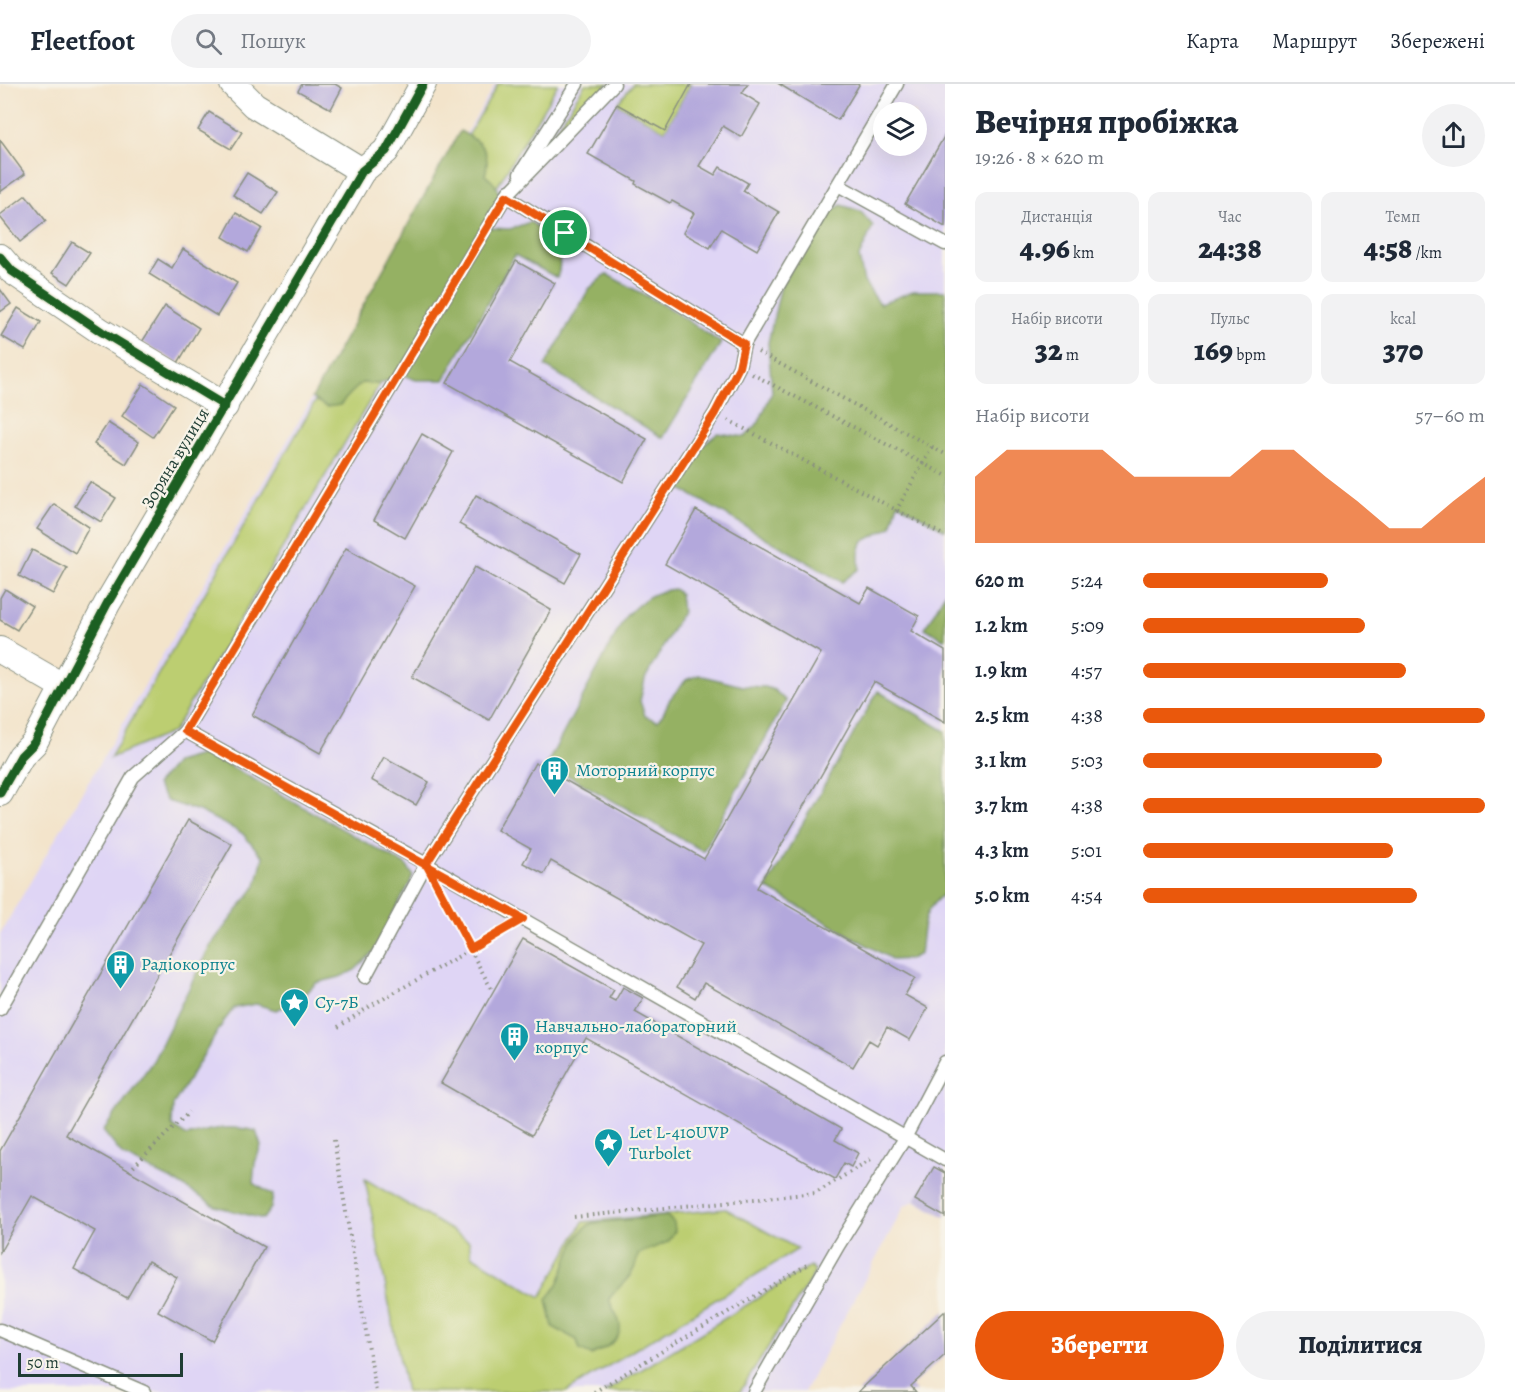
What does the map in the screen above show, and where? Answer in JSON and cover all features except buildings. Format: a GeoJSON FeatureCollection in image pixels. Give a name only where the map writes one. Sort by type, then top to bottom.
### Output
{"type":"FeatureCollection","features":[{"type":"Feature","properties":{"kind":"street"},"geometry":{"type":"LineString","coordinates":[[233,84],[254,105],[362,171]]}},
{"type":"Feature","properties":{"kind":"street","name":"Зоряна вулиця"},"geometry":{"type":"LineString","coordinates":[[0,793],[21,756],[34,743],[107,604],[362,171],[386,151],[423,84]]}},
{"type":"Feature","properties":{"kind":"street"},"geometry":{"type":"LineString","coordinates":[[0,257],[12,271],[102,332],[225,406]]}},
{"type":"Feature","properties":{"kind":"street"},"geometry":{"type":"LineString","coordinates":[[0,650],[64,687]]}},
{"type":"Feature","properties":{"kind":"lane"},"geometry":{"type":"LineString","coordinates":[[0,1009],[134,777],[185,731],[506,196],[577,84]]}},
{"type":"Feature","properties":{"kind":"lane"},"geometry":{"type":"LineString","coordinates":[[506,196],[614,84]]}},
{"type":"Feature","properties":{"kind":"lane"},"geometry":{"type":"LineString","coordinates":[[365,977],[426,864],[715,413],[739,367],[744,344],[897,84]]}},
{"type":"Feature","properties":{"kind":"lane"},"geometry":{"type":"LineString","coordinates":[[838,184],[945,244]]}},
{"type":"Feature","properties":{"kind":"lane"},"geometry":{"type":"LineString","coordinates":[[506,196],[744,344]]}},
{"type":"Feature","properties":{"kind":"lane"},"geometry":{"type":"LineString","coordinates":[[185,731],[426,864],[945,1160]]}},
{"type":"Feature","properties":{"kind":"lane"},"geometry":{"type":"LineString","coordinates":[[754,1392],[838,1246],[905,1138],[945,1062]]}},
{"type":"Feature","properties":{"kind":"lane"},"geometry":{"type":"LineString","coordinates":[[0,1330],[144,1392]]}},
{"type":"Feature","properties":{"kind":"path"},"geometry":{"type":"LineString","coordinates":[[744,344],[945,454]]}},
{"type":"Feature","properties":{"kind":"path"},"geometry":{"type":"LineString","coordinates":[[739,367],[945,475]]}},
{"type":"Feature","properties":{"kind":"path"},"geometry":{"type":"LineString","coordinates":[[715,413],[945,536]]}},
{"type":"Feature","properties":{"kind":"path"},"geometry":{"type":"LineString","coordinates":[[896,511],[932,447]]}},
{"type":"Feature","properties":{"kind":"path"},"geometry":{"type":"LineString","coordinates":[[426,864],[493,992]]}},
{"type":"Feature","properties":{"kind":"path"},"geometry":{"type":"LineString","coordinates":[[338,1027],[372,1005],[523,919]]}},
{"type":"Feature","properties":{"kind":"path"},"geometry":{"type":"LineString","coordinates":[[129,1171],[189,1112]]}},
{"type":"Feature","properties":{"kind":"path"},"geometry":{"type":"LineString","coordinates":[[574,1217],[816,1193],[905,1138]]}},
{"type":"Feature","properties":{"kind":"path"},"geometry":{"type":"LineString","coordinates":[[334,1140],[376,1392]]}},
{"type":"Feature","properties":{"kind":"path"},"geometry":{"type":"LineString","coordinates":[[594,1392],[808,1264]]}},
{"type":"Feature","properties":{"kind":"shaded area"},"geometry":{"type":"Polygon","coordinates":[[[495,84],[945,84],[945,1217],[915,1201],[905,1205],[804,1392],[0,1392],[0,934],[495,84]]]}},
{"type":"Feature","properties":{"kind":"green space"},"geometry":{"type":"Polygon","coordinates":[[[498,84],[558,84],[173,732],[110,758],[498,84]]]}},
{"type":"Feature","properties":{"kind":"green space"},"geometry":{"type":"Polygon","coordinates":[[[585,84],[608,84],[539,157],[585,84]]]}},
{"type":"Feature","properties":{"kind":"green space"},"geometry":{"type":"Polygon","coordinates":[[[633,84],[691,84],[665,131],[617,104],[633,84]]]}},
{"type":"Feature","properties":{"kind":"green space"},"geometry":{"type":"Polygon","coordinates":[[[460,131],[483,148],[487,159],[485,175],[497,187],[499,193],[498,206],[490,228],[510,229],[530,222],[538,227],[550,239],[558,253],[560,261],[557,278],[515,255],[444,380],[416,380],[403,375],[378,384],[362,383],[340,405],[326,407],[312,398],[460,131]]]}},
{"type":"Feature","properties":{"kind":"green space"},"geometry":{"type":"Polygon","coordinates":[[[841,205],[860,211],[873,226],[859,257],[864,282],[880,304],[913,291],[945,291],[945,530],[898,503],[891,527],[862,542],[859,569],[842,582],[676,486],[693,456],[718,433],[745,437],[759,422],[772,392],[768,343],[781,285],[823,215],[841,205]]]}},
{"type":"Feature","properties":{"kind":"green space"},"geometry":{"type":"Polygon","coordinates":[[[606,274],[672,310],[721,343],[663,438],[545,366],[589,289],[606,274]]]}},
{"type":"Feature","properties":{"kind":"green space"},"geometry":{"type":"Polygon","coordinates":[[[674,589],[680,594],[682,612],[645,679],[640,701],[645,716],[657,721],[670,699],[686,680],[699,675],[742,686],[765,687],[774,690],[786,701],[703,851],[547,764],[625,617],[647,598],[659,592],[674,589]]]}},
{"type":"Feature","properties":{"kind":"green space"},"geometry":{"type":"Polygon","coordinates":[[[945,593],[945,640],[925,628],[945,593]]]}},
{"type":"Feature","properties":{"kind":"green space"},"geometry":{"type":"Polygon","coordinates":[[[878,691],[945,731],[945,893],[927,913],[920,954],[910,959],[893,960],[766,888],[878,691]]]}},
{"type":"Feature","properties":{"kind":"green space"},"geometry":{"type":"Polygon","coordinates":[[[207,753],[406,865],[413,875],[384,930],[378,947],[355,970],[340,977],[316,983],[299,1001],[276,1010],[256,1004],[234,1008],[173,1105],[172,1126],[187,1136],[221,1128],[256,1131],[261,1146],[255,1163],[253,1183],[273,1195],[271,1208],[263,1219],[215,1206],[178,1183],[123,1156],[103,1131],[153,1061],[210,946],[256,886],[263,857],[242,833],[199,811],[167,801],[156,785],[176,762],[207,753]]]}},
{"type":"Feature","properties":{"kind":"green space"},"geometry":{"type":"Polygon","coordinates":[[[365,1179],[469,1241],[471,1255],[541,1297],[583,1222],[726,1209],[798,1249],[566,1392],[406,1392],[365,1179]]]}},
{"type":"Feature","properties":{"kind":"green space"},"geometry":{"type":"Polygon","coordinates":[[[667,1216],[674,1223],[675,1231],[668,1242],[638,1254],[631,1274],[609,1299],[620,1324],[618,1336],[609,1345],[591,1355],[580,1350],[577,1340],[553,1327],[547,1299],[559,1283],[575,1241],[592,1223],[667,1216]]]}},
{"type":"Feature","properties":{"kind":"green space"},"geometry":{"type":"Polygon","coordinates":[[[810,1266],[815,1272],[740,1392],[605,1392],[810,1266]]]}},
{"type":"Feature","properties":{"kind":"cycle path"},"geometry":{"type":"LineString","coordinates":[[0,793],[21,756],[34,743],[107,604],[362,171],[386,151],[423,84]]}},
{"type":"Feature","properties":{"kind":"cycle path"},"geometry":{"type":"LineString","coordinates":[[0,257],[12,271],[102,332],[225,406]]}},
{"type":"Feature","properties":{"kind":"place","name":"Моторний корпус"},"geometry":{"type":"Point","coordinates":[555,796]}},
{"type":"Feature","properties":{"kind":"place","name":"Радіокорпус"},"geometry":{"type":"Point","coordinates":[120,990]}},
{"type":"Feature","properties":{"kind":"place","name":"Су-7Б"},"geometry":{"type":"Point","coordinates":[294,1028]}},
{"type":"Feature","properties":{"kind":"place","name":"Навчально-лабораторний корпус"},"geometry":{"type":"Point","coordinates":[514,1062]}},
{"type":"Feature","properties":{"kind":"place","name":"Let L-410UVP Turbolet"},"geometry":{"type":"Point","coordinates":[608,1168]}},
{"type":"Feature","properties":{"kind":"route"},"geometry":{"type":"LineString","coordinates":[[565,233],[506,196],[185,731],[426,864],[523,919],[471,949],[426,864],[715,413],[739,367],[744,344],[565,233]]}}]}
